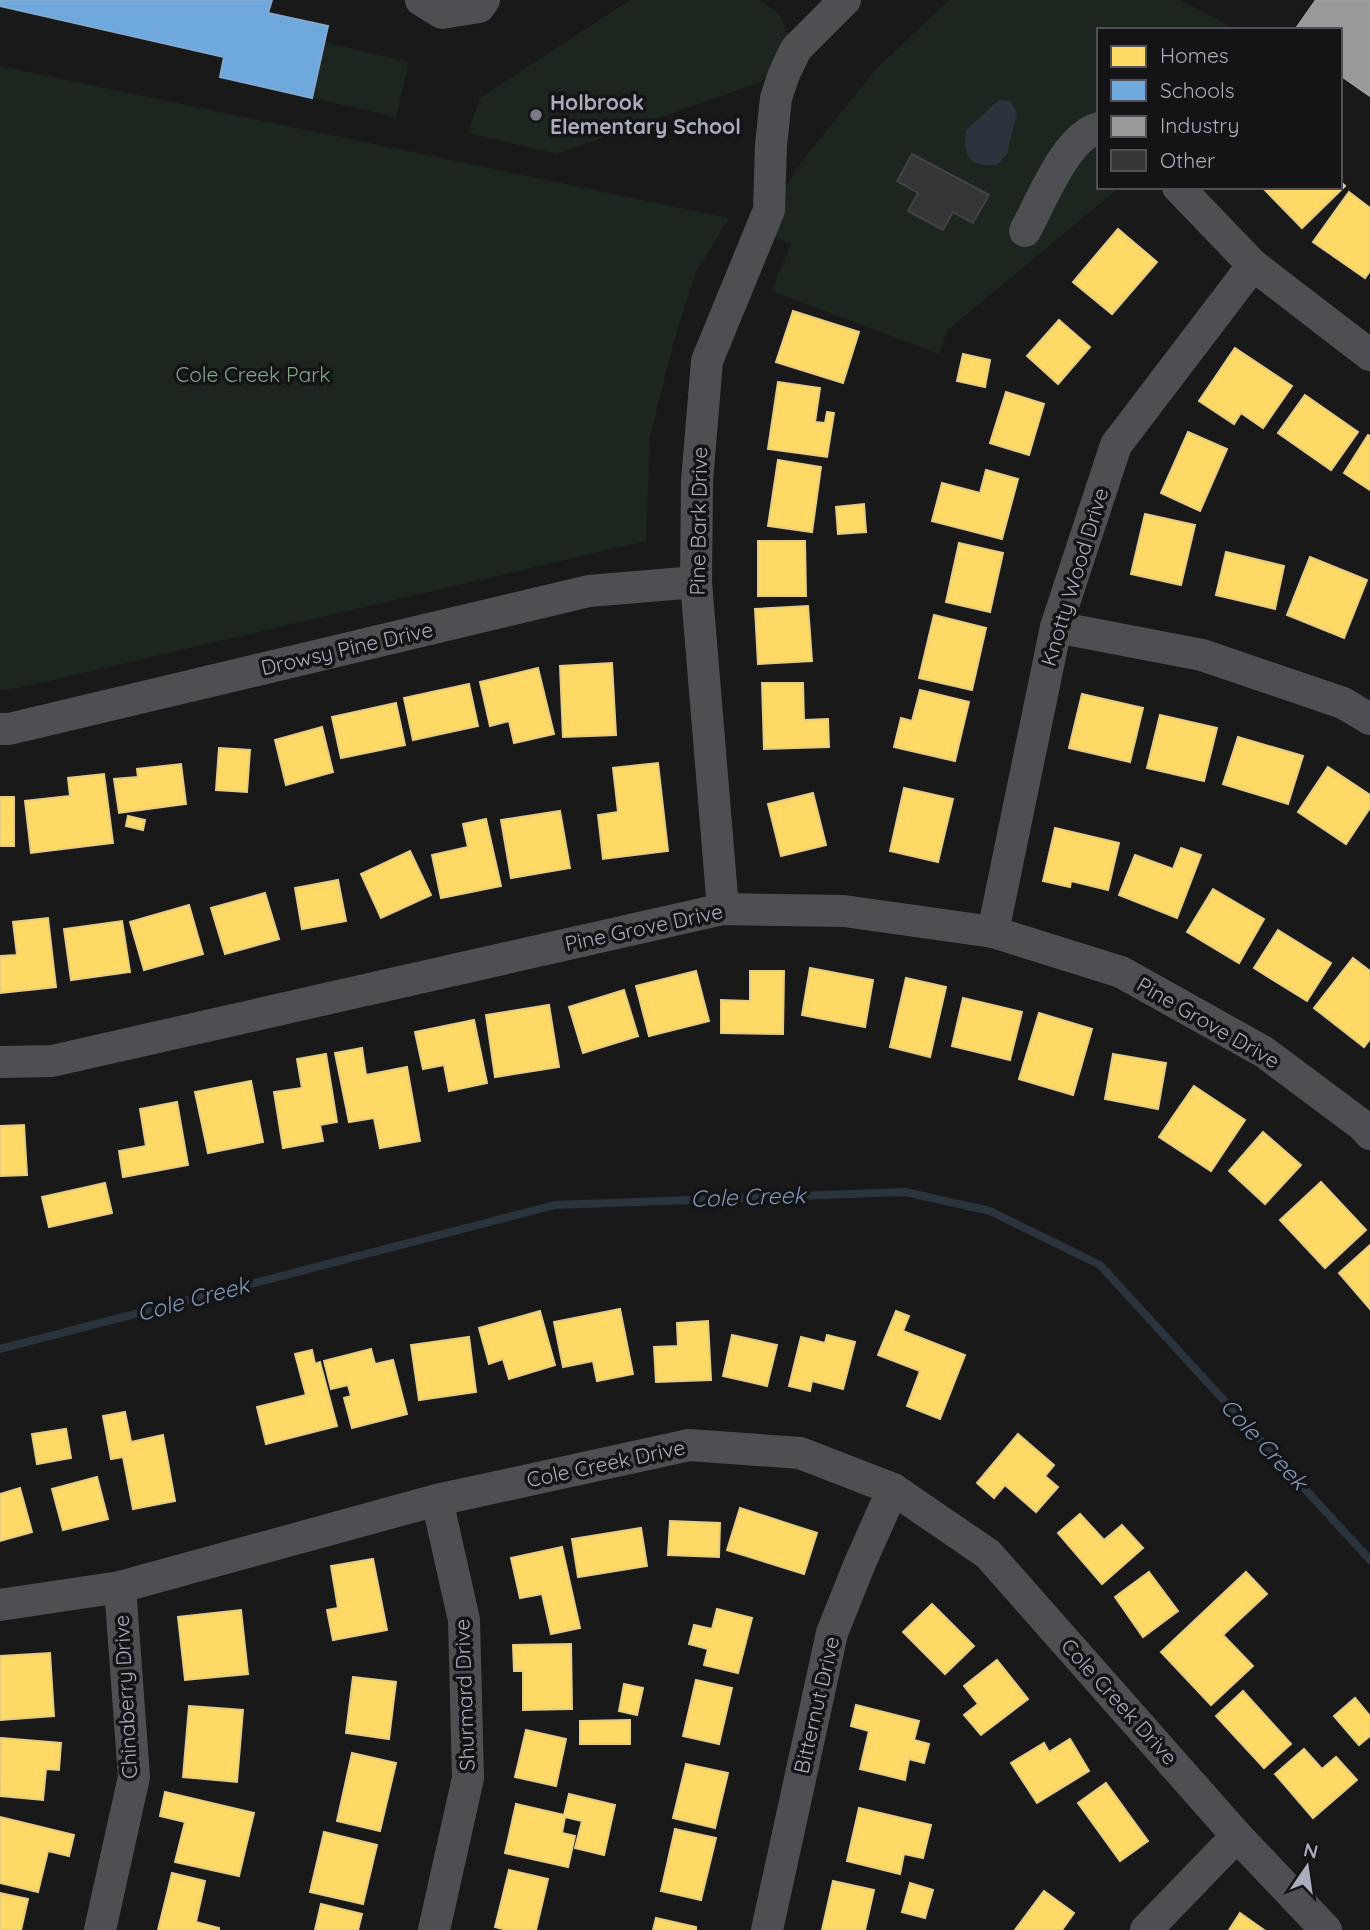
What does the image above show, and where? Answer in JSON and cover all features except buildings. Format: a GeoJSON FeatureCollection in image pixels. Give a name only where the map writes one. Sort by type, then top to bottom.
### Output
{"type":"FeatureCollection","features":[{"type":"Feature","properties":{"kind":"street"},"geometry":{"type":"LineString","coordinates":[[421,0],[442,13],[479,7],[484,0]]}},
{"type":"Feature","properties":{"kind":"street","name":"Pine Bark Drive"},"geometry":{"type":"LineString","coordinates":[[723,909],[696,582],[697,481],[707,361],[769,210],[776,98],[790,61],[796,49],[845,0]]}},
{"type":"Feature","properties":{"kind":"street"},"geometry":{"type":"LineString","coordinates":[[1025,231],[1070,148],[1087,131],[1097,128]]}},
{"type":"Feature","properties":{"kind":"street"},"geometry":{"type":"LineString","coordinates":[[1180,189],[1253,265],[1370,355]]}},
{"type":"Feature","properties":{"kind":"street","name":"Knotty Wood Drive"},"geometry":{"type":"LineString","coordinates":[[993,932],[1056,628],[1116,444],[1253,265]]}},
{"type":"Feature","properties":{"kind":"street","name":"Drowsy Pine Drive"},"geometry":{"type":"LineString","coordinates":[[0,729],[589,591],[696,582]]}},
{"type":"Feature","properties":{"kind":"street"},"geometry":{"type":"LineString","coordinates":[[1056,628],[1202,655],[1343,703],[1370,719]]}},
{"type":"Feature","properties":{"kind":"street","name":"Pine Grove Drive"},"geometry":{"type":"LineString","coordinates":[[0,1062],[52,1061],[723,909],[844,911],[993,932],[1121,972],[1264,1052],[1370,1134]]}},
{"type":"Feature","properties":{"kind":"street","name":"Cole Creek Drive"},"geometry":{"type":"LineString","coordinates":[[0,1605],[120,1587],[437,1500],[689,1445],[800,1453],[893,1489],[988,1554],[1237,1836],[1326,1930]]}},
{"type":"Feature","properties":{"kind":"street","name":"Bitternut Drive"},"geometry":{"type":"LineString","coordinates":[[767,1930],[832,1633],[893,1489]]}},
{"type":"Feature","properties":{"kind":"street","name":"Shurmard Drive"},"geometry":{"type":"LineString","coordinates":[[434,1930],[468,1778],[464,1620],[437,1500]]}},
{"type":"Feature","properties":{"kind":"street","name":"Chinaberry Drive"},"geometry":{"type":"LineString","coordinates":[[100,1930],[134,1777],[120,1587]]}},
{"type":"Feature","properties":{"kind":"street"},"geometry":{"type":"LineString","coordinates":[[1146,1930],[1237,1836]]}},
{"type":"Feature","properties":{"kind":"green space"},"geometry":{"type":"Polygon","coordinates":[[[630,0],[760,0],[780,15],[797,57],[758,83],[557,154],[468,133],[480,98],[630,0]]]}},
{"type":"Feature","properties":{"kind":"green space"},"geometry":{"type":"Polygon","coordinates":[[[949,0],[1180,0],[1232,28],[1097,28],[1097,189],[1118,189],[948,330],[939,354],[771,291],[791,244],[760,231],[801,162],[877,68],[949,0]]]}},
{"type":"Feature","properties":{"kind":"green space"},"geometry":{"type":"Polygon","coordinates":[[[324,42],[409,62],[396,117],[312,98],[324,42]]]}},
{"type":"Feature","properties":{"kind":"green space","name":"Cole Creek Park"},"geometry":{"type":"Polygon","coordinates":[[[0,66],[729,218],[696,272],[674,341],[650,437],[646,541],[19,688],[0,690],[0,66]]]}},
{"type":"Feature","properties":{"kind":"shaded area"},"geometry":{"type":"Polygon","coordinates":[[[999,100],[1010,101],[1017,112],[1007,154],[997,165],[974,162],[967,153],[966,130],[999,100]]]}},
{"type":"Feature","properties":{"kind":"waterway","name":"Cole Creek"},"geometry":{"type":"LineString","coordinates":[[0,1349],[555,1205],[905,1192],[990,1211],[1100,1265],[1370,1560]]}},
{"type":"Feature","properties":{"kind":"place","name":"Holbrook Elementary School"},"geometry":{"type":"Point","coordinates":[536,115]}}]}
